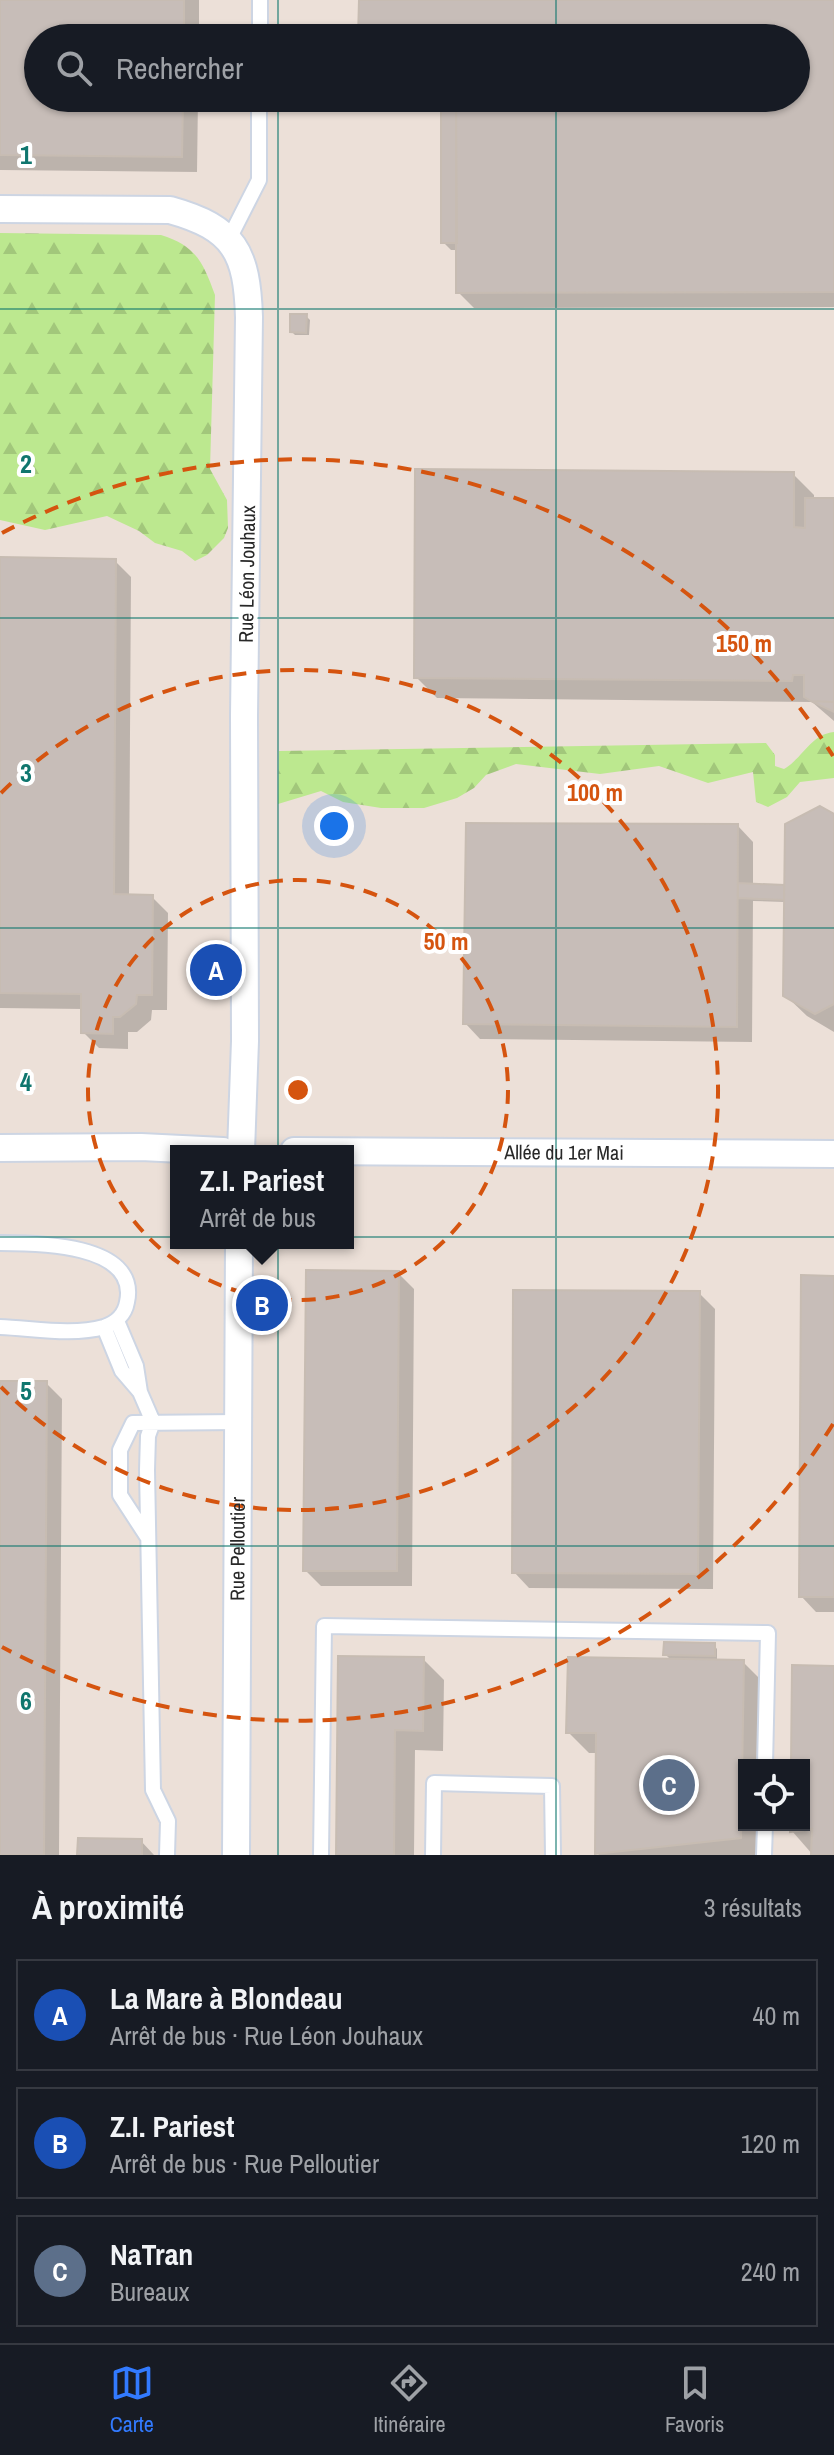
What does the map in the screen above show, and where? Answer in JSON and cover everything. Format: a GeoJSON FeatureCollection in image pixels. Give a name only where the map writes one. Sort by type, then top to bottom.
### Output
{"type":"FeatureCollection","features":[{"type":"Feature","properties":{"kind":"street"},"geometry":{"type":"LineString","coordinates":[[0,209],[170,210],[205,222],[229,239]]}},
{"type":"Feature","properties":{"kind":"street","name":"Rue Léon Jouhaux"},"geometry":{"type":"LineString","coordinates":[[229,239],[243,263],[249,317],[244,716],[245,1041],[241,1145]]}},
{"type":"Feature","properties":{"kind":"street"},"geometry":{"type":"LineString","coordinates":[[0,1148],[170,1148]]}},
{"type":"Feature","properties":{"kind":"street","name":"Allée du 1er Mai"},"geometry":{"type":"LineString","coordinates":[[354,1151],[834,1154]]}},
{"type":"Feature","properties":{"kind":"street","name":"Rue Pelloutier"},"geometry":{"type":"LineString","coordinates":[[236,1855],[239,1249]]}},
{"type":"Feature","properties":{"kind":"lane"},"geometry":{"type":"LineString","coordinates":[[260,0],[260,24]]}},
{"type":"Feature","properties":{"kind":"lane"},"geometry":{"type":"LineString","coordinates":[[229,239],[259,180],[259,112]]}},
{"type":"Feature","properties":{"kind":"lane"},"geometry":{"type":"LineString","coordinates":[[0,1243],[62,1246],[95,1253],[123,1275],[128,1286],[125,1309],[111,1324],[71,1330],[0,1327]]}},
{"type":"Feature","properties":{"kind":"lane"},"geometry":{"type":"LineString","coordinates":[[111,1324],[122,1371],[140,1392],[153,1422],[148,1436],[153,1790],[168,1821],[167,1855]]}},
{"type":"Feature","properties":{"kind":"lane"},"geometry":{"type":"LineString","coordinates":[[148,1538],[120,1495],[120,1450],[133,1423],[239,1422]]}},
{"type":"Feature","properties":{"kind":"lane"},"geometry":{"type":"LineString","coordinates":[[321,1855],[324,1626],[768,1633],[765,1759]]}},
{"type":"Feature","properties":{"kind":"lane"},"geometry":{"type":"LineString","coordinates":[[433,1855],[434,1783],[552,1786],[553,1855]]}},
{"type":"Feature","properties":{"kind":"lane"},"geometry":{"type":"LineString","coordinates":[[764,1855],[765,1831]]}},
{"type":"Feature","properties":{"kind":"green space"},"geometry":{"type":"Polygon","coordinates":[[[0,233],[161,235],[183,244],[202,264],[215,295],[210,469],[227,500],[228,528],[224,538],[207,555],[195,561],[182,551],[155,543],[139,531],[107,516],[45,530],[0,520],[0,233]]]}},
{"type":"Feature","properties":{"kind":"green space"},"geometry":{"type":"Polygon","coordinates":[[[834,732],[834,778],[800,782],[787,797],[768,807],[756,802],[753,772],[708,783],[659,766],[600,774],[516,764],[486,775],[474,788],[457,798],[424,808],[381,808],[343,802],[321,791],[278,804],[279,751],[766,743],[775,755],[775,766],[784,769],[819,737],[834,732]]]}},
{"type":"Feature","properties":{"kind":"building"},"geometry":{"type":"Polygon","coordinates":[[[0,0],[184,0],[184,24],[24,24],[24,112],[183,112],[182,157],[0,155],[0,0]]]}},
{"type":"Feature","properties":{"kind":"building"},"geometry":{"type":"Polygon","coordinates":[[[359,0],[834,0],[834,292],[456,293],[456,112],[810,112],[810,24],[358,24],[359,0]]]}},
{"type":"Feature","properties":{"kind":"building"},"geometry":{"type":"Polygon","coordinates":[[[441,112],[456,112],[457,243],[441,243],[441,112]]]}},
{"type":"Feature","properties":{"kind":"building"},"geometry":{"type":"Polygon","coordinates":[[[290,314],[307,314],[306,333],[290,332],[290,314]]]}},
{"type":"Feature","properties":{"kind":"building"},"geometry":{"type":"Polygon","coordinates":[[[415,469],[794,472],[794,527],[805,528],[805,498],[834,498],[834,702],[811,701],[804,697],[804,675],[793,675],[792,681],[414,678],[415,469]]]}},
{"type":"Feature","properties":{"kind":"building"},"geometry":{"type":"Polygon","coordinates":[[[0,557],[116,559],[114,894],[153,895],[152,995],[137,995],[136,1004],[120,1017],[113,1017],[113,1034],[81,1033],[81,994],[0,993],[0,557]]]}},
{"type":"Feature","properties":{"kind":"building"},"geometry":{"type":"Polygon","coordinates":[[[811,701],[834,702],[834,712],[811,701]]]}},
{"type":"Feature","properties":{"kind":"building"},"geometry":{"type":"Polygon","coordinates":[[[820,806],[834,814],[834,1004],[815,1014],[783,996],[785,824],[820,806]]]}},
{"type":"Feature","properties":{"kind":"building"},"geometry":{"type":"Polygon","coordinates":[[[466,823],[738,824],[737,1027],[463,1024],[466,823]]]}},
{"type":"Feature","properties":{"kind":"building"},"geometry":{"type":"Polygon","coordinates":[[[738,883],[784,885],[784,900],[738,898],[738,883]]]}},
{"type":"Feature","properties":{"kind":"building"},"geometry":{"type":"Polygon","coordinates":[[[306,1270],[399,1271],[397,1571],[303,1571],[306,1270]]]}},
{"type":"Feature","properties":{"kind":"building"},"geometry":{"type":"Polygon","coordinates":[[[801,1275],[834,1276],[834,1597],[799,1597],[801,1275]]]}},
{"type":"Feature","properties":{"kind":"building"},"geometry":{"type":"Polygon","coordinates":[[[513,1290],[700,1291],[698,1574],[512,1573],[513,1290]]]}},
{"type":"Feature","properties":{"kind":"building"},"geometry":{"type":"Polygon","coordinates":[[[0,1381],[47,1381],[44,1855],[0,1855],[0,1381]]]}},
{"type":"Feature","properties":{"kind":"building"},"geometry":{"type":"Polygon","coordinates":[[[664,1642],[715,1643],[715,1656],[663,1655],[664,1642]]]}},
{"type":"Feature","properties":{"kind":"building"},"geometry":{"type":"Polygon","coordinates":[[[338,1656],[424,1657],[423,1731],[395,1730],[394,1855],[336,1855],[338,1656]]]}},
{"type":"Feature","properties":{"kind":"building"},"geometry":{"type":"Polygon","coordinates":[[[568,1657],[744,1660],[742,1759],[738,1759],[738,1831],[741,1831],[741,1838],[595,1854],[596,1733],[566,1733],[568,1657]]]}},
{"type":"Feature","properties":{"kind":"building"},"geometry":{"type":"Polygon","coordinates":[[[792,1665],[834,1666],[834,1855],[811,1855],[810,1759],[791,1759],[792,1665]]]}},
{"type":"Feature","properties":{"kind":"building"},"geometry":{"type":"Polygon","coordinates":[[[78,1838],[142,1839],[142,1855],[77,1855],[78,1838]]]}},
{"type":"Feature","properties":{"kind":"place","name":"La Mare à Blondeau"},"geometry":{"type":"Point","coordinates":[216,970]}},
{"type":"Feature","properties":{"kind":"place","name":"Z.I. Pariest"},"geometry":{"type":"Point","coordinates":[262,1305]}},
{"type":"Feature","properties":{"kind":"place","name":"NaTran"},"geometry":{"type":"Point","coordinates":[669,1785]}}]}
